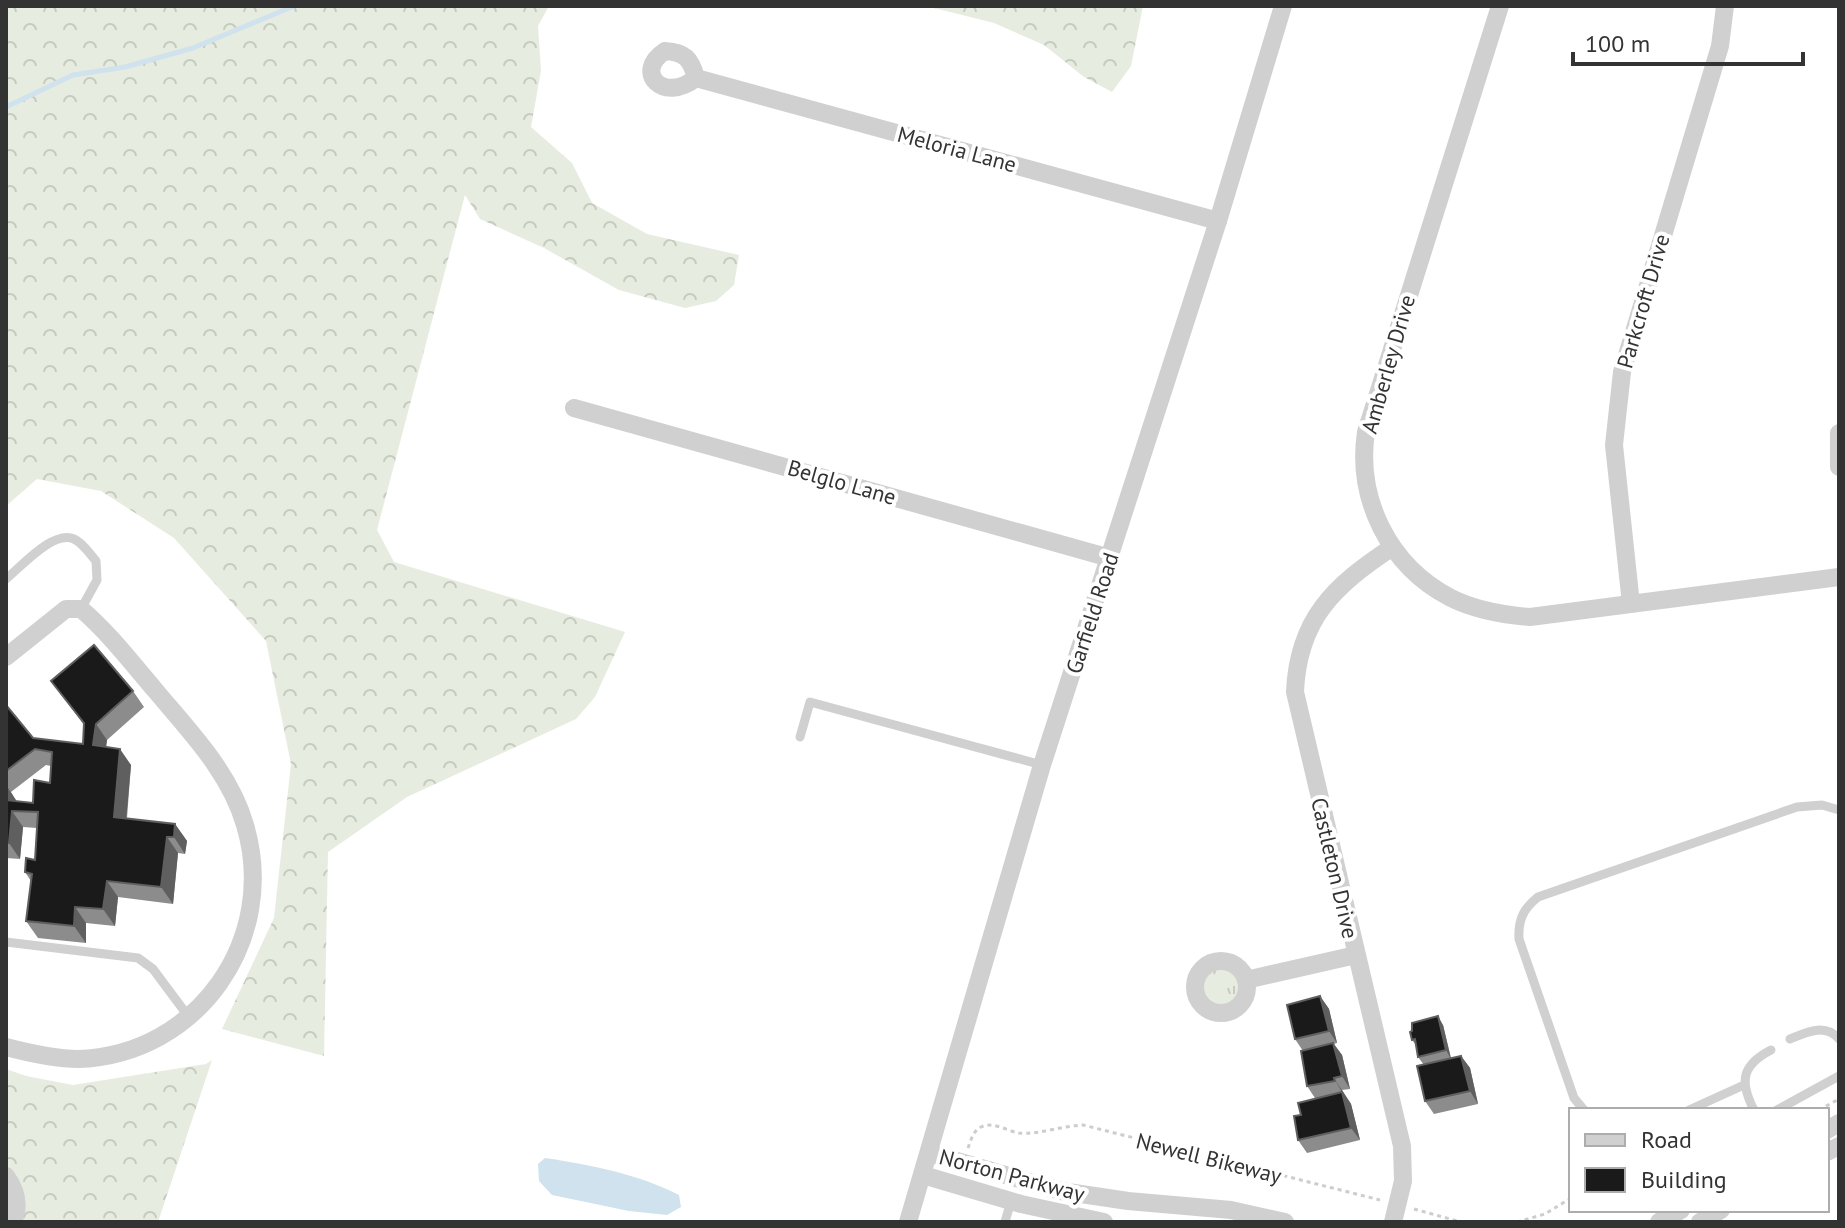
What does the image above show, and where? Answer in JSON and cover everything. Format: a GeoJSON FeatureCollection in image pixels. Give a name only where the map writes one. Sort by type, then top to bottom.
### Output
{"type":"FeatureCollection","features":[{"type":"Feature","properties":{"kind":"street","name":"Garfield Road"},"geometry":{"type":"LineString","coordinates":[[908,1222],[1042,765],[1218,221],[1283,6]]}},
{"type":"Feature","properties":{"kind":"street","name":"Amberley Drive"},"geometry":{"type":"LineString","coordinates":[[1500,6],[1366,432],[1366,485],[1374,512],[1391,548],[1415,572],[1451,598],[1487,610],[1530,617],[1839,577]]}},
{"type":"Feature","properties":{"kind":"street","name":"Parkcroft Drive"},"geometry":{"type":"LineString","coordinates":[[1631,604],[1614,445],[1622,372],[1720,46],[1725,6]]}},
{"type":"Feature","properties":{"kind":"street","name":"Meloria Lane"},"geometry":{"type":"LineString","coordinates":[[696,78],[1218,221]]}},
{"type":"Feature","properties":{"kind":"street","name":"Belglo Lane"},"geometry":{"type":"LineString","coordinates":[[574,408],[1110,558]]}},
{"type":"Feature","properties":{"kind":"street"},"geometry":{"type":"LineString","coordinates":[[1839,433],[1839,467]]}},
{"type":"Feature","properties":{"kind":"street","name":"Castleton Drive"},"geometry":{"type":"LineString","coordinates":[[1391,548],[1343,582],[1322,604],[1307,631],[1296,673],[1296,703],[1402,1146],[1403,1181],[1396,1213]]}},
{"type":"Feature","properties":{"kind":"street"},"geometry":{"type":"LineString","coordinates":[[6,657],[66,609],[81,609],[101,626],[200,743],[233,792],[245,824],[254,882],[250,919],[233,965],[208,999],[169,1031],[147,1044],[97,1057],[58,1058],[6,1047]]}},
{"type":"Feature","properties":{"kind":"street"},"geometry":{"type":"LineString","coordinates":[[1246,980],[1356,955]]}},
{"type":"Feature","properties":{"kind":"street","name":"Norton Parkway"},"geometry":{"type":"LineString","coordinates":[[929,1153],[1061,1191],[1128,1201],[1231,1210],[1285,1222]]}},
{"type":"Feature","properties":{"kind":"street","name":"Norton Parkway"},"geometry":{"type":"LineString","coordinates":[[923,1175],[1011,1201],[1104,1222]]}},
{"type":"Feature","properties":{"kind":"street"},"geometry":{"type":"LineString","coordinates":[[6,1176],[14,1187],[17,1200],[13,1222]]}},
{"type":"Feature","properties":{"kind":"street"},"geometry":{"type":"LineString","coordinates":[[1659,1222],[1677,1212]]}},
{"type":"Feature","properties":{"kind":"lane"},"geometry":{"type":"LineString","coordinates":[[6,579],[54,539],[65,536],[78,540],[96,561],[97,580],[81,609]]}},
{"type":"Feature","properties":{"kind":"lane"},"geometry":{"type":"LineString","coordinates":[[800,737],[810,702],[1042,765]]}},
{"type":"Feature","properties":{"kind":"lane"},"geometry":{"type":"LineString","coordinates":[[1582,1108],[1574,1098],[1519,939],[1518,928],[1524,910],[1538,897],[1797,807],[1822,805],[1839,810]]}},
{"type":"Feature","properties":{"kind":"lane"},"geometry":{"type":"LineString","coordinates":[[6,942],[138,958],[153,969],[188,1016]]}},
{"type":"Feature","properties":{"kind":"lane"},"geometry":{"type":"LineString","coordinates":[[1790,1039],[1813,1029],[1838,1035]]}},
{"type":"Feature","properties":{"kind":"lane"},"geometry":{"type":"LineString","coordinates":[[1753,1108],[1744,1085],[1752,1060],[1771,1050]]}},
{"type":"Feature","properties":{"kind":"lane"},"geometry":{"type":"LineString","coordinates":[[1781,1108],[1839,1076]]}},
{"type":"Feature","properties":{"kind":"lane"},"geometry":{"type":"LineString","coordinates":[[1693,1108],[1744,1085]]}},
{"type":"Feature","properties":{"kind":"lane"},"geometry":{"type":"LineString","coordinates":[[1005,1222],[1011,1201]]}},
{"type":"Feature","properties":{"kind":"path","name":"Newell Bikeway"},"geometry":{"type":"LineString","coordinates":[[968,1147],[977,1129],[986,1125],[1019,1133],[1083,1125],[1396,1213],[1461,1222]]}},
{"type":"Feature","properties":{"kind":"path"},"geometry":{"type":"LineString","coordinates":[[1517,1222],[1545,1214],[1569,1199]]}},
{"type":"Feature","properties":{"kind":"green space"},"geometry":{"type":"Polygon","coordinates":[[[6,6],[549,6],[538,26],[541,71],[531,127],[572,163],[592,203],[647,234],[739,255],[734,285],[716,301],[685,308],[619,290],[544,248],[480,219],[465,195],[377,530],[394,562],[625,632],[595,697],[576,719],[407,797],[328,852],[324,1056],[222,1029],[274,918],[291,764],[266,641],[174,538],[101,491],[37,479],[6,506],[6,6]]]}},
{"type":"Feature","properties":{"kind":"green space"},"geometry":{"type":"Polygon","coordinates":[[[926,6],[1143,6],[1131,66],[1112,92],[1084,77],[1044,45],[994,23],[926,6]]]}},
{"type":"Feature","properties":{"kind":"green space"},"geometry":{"type":"Polygon","coordinates":[[[1221,969],[1234,975],[1240,988],[1234,1001],[1221,1007],[1208,1001],[1202,988],[1208,975],[1221,969]]]}},
{"type":"Feature","properties":{"kind":"green space"},"geometry":{"type":"Polygon","coordinates":[[[212,1060],[158,1222],[6,1222],[6,1069],[73,1085],[206,1064],[212,1060]]]}},
{"type":"Feature","properties":{"kind":"water"},"geometry":{"type":"Polygon","coordinates":[[[545,1158],[597,1167],[647,1181],[679,1195],[681,1207],[667,1215],[629,1211],[552,1195],[539,1181],[538,1164],[545,1158]]]}},
{"type":"Feature","properties":{"kind":"building"},"geometry":{"type":"Polygon","coordinates":[[[94,645],[133,691],[96,724],[93,745],[120,749],[114,817],[175,824],[174,837],[167,837],[161,887],[107,881],[103,909],[75,907],[74,926],[26,921],[32,874],[25,872],[26,858],[35,860],[38,812],[12,811],[9,843],[6,843],[6,800],[33,803],[34,780],[50,783],[52,752],[35,749],[6,771],[6,705],[33,738],[83,744],[84,723],[51,681],[94,645]]]}},
{"type":"Feature","properties":{"kind":"building"},"geometry":{"type":"Polygon","coordinates":[[[1320,996],[1329,1031],[1295,1039],[1287,1005],[1320,996]]]}},
{"type":"Feature","properties":{"kind":"building"},"geometry":{"type":"Polygon","coordinates":[[[1438,1016],[1446,1050],[1418,1057],[1415,1039],[1412,1040],[1410,1032],[1412,1023],[1438,1016]]]}},
{"type":"Feature","properties":{"kind":"building"},"geometry":{"type":"Polygon","coordinates":[[[1333,1043],[1342,1076],[1334,1078],[1335,1081],[1307,1086],[1301,1051],[1333,1043]]]}},
{"type":"Feature","properties":{"kind":"building"},"geometry":{"type":"Polygon","coordinates":[[[1461,1056],[1470,1091],[1425,1101],[1417,1066],[1461,1056]]]}},
{"type":"Feature","properties":{"kind":"building"},"geometry":{"type":"Polygon","coordinates":[[[1342,1092],[1351,1128],[1298,1140],[1294,1116],[1301,1115],[1298,1103],[1342,1092]]]}},
{"type":"Feature","properties":{"kind":"waterway"},"geometry":{"type":"LineString","coordinates":[[6,107],[73,75],[125,67],[193,48],[294,6]]}}]}
